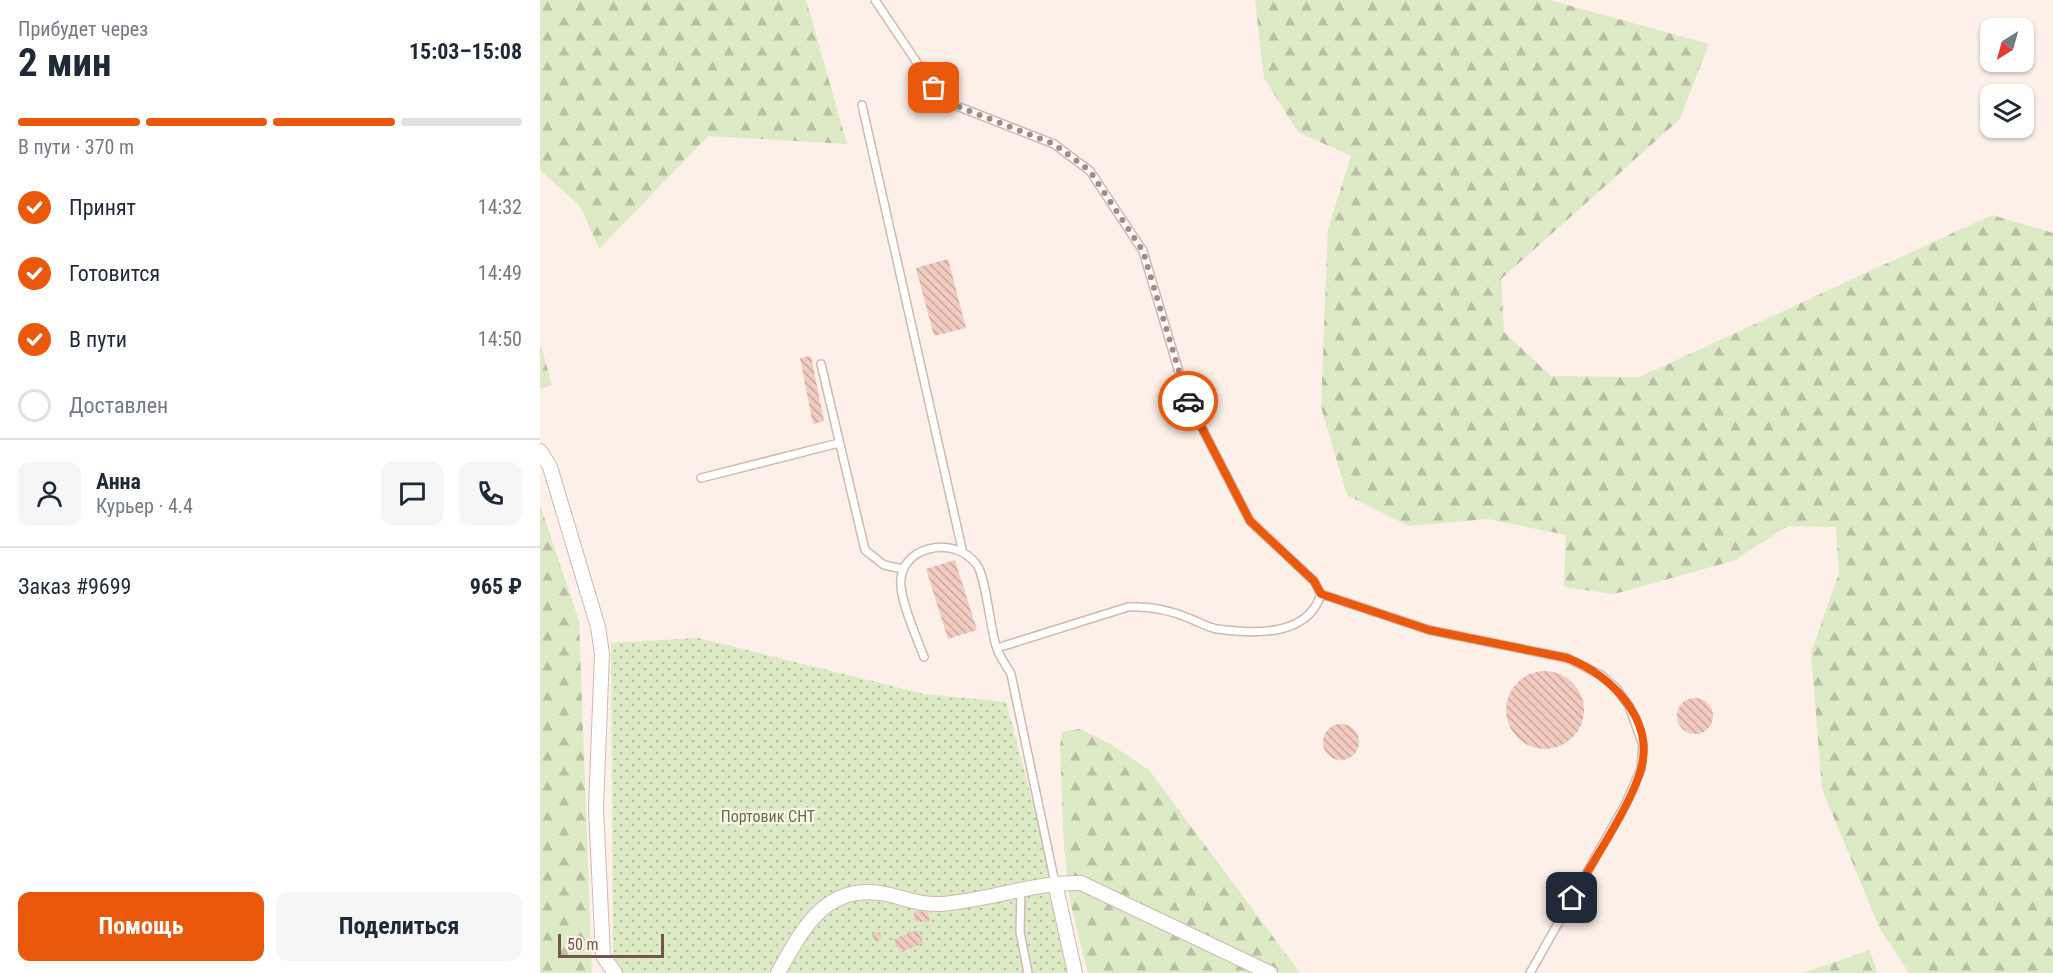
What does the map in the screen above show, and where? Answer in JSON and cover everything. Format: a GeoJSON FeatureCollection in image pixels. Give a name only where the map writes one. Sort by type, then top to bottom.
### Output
{"type":"FeatureCollection","features":[{"type":"Feature","properties":{"kind":"street"},"geometry":{"type":"LineString","coordinates":[[540,451],[550,467],[598,627],[602,654],[597,819],[603,956],[615,973]]}},
{"type":"Feature","properties":{"kind":"street"},"geometry":{"type":"LineString","coordinates":[[1055,883],[1075,973]]}},
{"type":"Feature","properties":{"kind":"street"},"geometry":{"type":"LineString","coordinates":[[778,973],[798,937],[816,914],[836,898],[860,890],[888,894],[911,903],[940,904],[1055,883],[1081,884],[1270,973]]}},
{"type":"Feature","properties":{"kind":"lane"},"geometry":{"type":"LineString","coordinates":[[875,0],[934,88],[949,103],[1054,144],[1090,171],[1143,251],[1187,399],[1250,521],[1314,581],[1321,594],[1429,630],[1567,658],[1601,675],[1617,688],[1629,706],[1643,745],[1641,769],[1624,805],[1530,973]]}},
{"type":"Feature","properties":{"kind":"lane"},"geometry":{"type":"LineString","coordinates":[[862,105],[962,549],[978,566],[996,648],[1011,674],[1055,883]]}},
{"type":"Feature","properties":{"kind":"lane"},"geometry":{"type":"LineString","coordinates":[[821,364],[865,550],[884,565],[903,569]]}},
{"type":"Feature","properties":{"kind":"lane"},"geometry":{"type":"LineString","coordinates":[[701,478],[840,443]]}},
{"type":"Feature","properties":{"kind":"lane"},"geometry":{"type":"LineString","coordinates":[[924,657],[901,586],[903,569],[920,552],[939,546],[962,549]]}},
{"type":"Feature","properties":{"kind":"lane"},"geometry":{"type":"LineString","coordinates":[[996,648],[1128,607],[1139,606],[1173,611],[1215,629],[1276,632],[1304,621],[1317,607],[1321,594]]}},
{"type":"Feature","properties":{"kind":"lane"},"geometry":{"type":"LineString","coordinates":[[1021,890],[1020,932],[1028,973]]}},
{"type":"Feature","properties":{"kind":"green space"},"geometry":{"type":"Polygon","coordinates":[[[540,0],[806,0],[847,144],[708,136],[599,249],[580,206],[540,170],[540,0]]]}},
{"type":"Feature","properties":{"kind":"green space"},"geometry":{"type":"Polygon","coordinates":[[[1255,0],[1549,0],[1709,44],[1679,120],[1501,279],[1504,332],[1551,376],[1640,377],[1992,215],[2053,233],[2053,973],[1909,973],[1879,927],[1822,789],[1811,653],[1839,573],[1836,527],[1788,526],[1733,561],[1614,594],[1564,587],[1566,535],[1488,519],[1409,526],[1347,495],[1321,407],[1328,229],[1351,156],[1298,132],[1264,78],[1255,0]]]}},
{"type":"Feature","properties":{"kind":"green space"},"geometry":{"type":"Polygon","coordinates":[[[540,342],[552,385],[540,389],[540,342]]]}},
{"type":"Feature","properties":{"kind":"green space"},"geometry":{"type":"Polygon","coordinates":[[[540,505],[579,621],[592,973],[540,973],[540,505]]]}},
{"type":"Feature","properties":{"kind":"green space","name":"Портовик СНТ"},"geometry":{"type":"Polygon","coordinates":[[[698,638],[924,694],[1006,702],[1078,973],[613,973],[611,643],[698,638]]]}},
{"type":"Feature","properties":{"kind":"green space"},"geometry":{"type":"Polygon","coordinates":[[[1080,729],[1112,745],[1149,770],[1300,973],[1088,973],[1070,902],[1064,847],[1060,748],[1062,732],[1080,729]]]}},
{"type":"Feature","properties":{"kind":"green space"},"geometry":{"type":"Polygon","coordinates":[[[1870,950],[1877,973],[1802,973],[1870,950]]]}},
{"type":"Feature","properties":{"kind":"building"},"geometry":{"type":"Polygon","coordinates":[[[948,259],[966,328],[934,336],[916,268],[948,259]]]}},
{"type":"Feature","properties":{"kind":"building"},"geometry":{"type":"Polygon","coordinates":[[[811,356],[824,421],[813,424],[800,358],[811,356]]]}},
{"type":"Feature","properties":{"kind":"building"},"geometry":{"type":"Polygon","coordinates":[[[955,560],[977,630],[948,639],[926,569],[955,560]]]}},
{"type":"Feature","properties":{"kind":"building"},"geometry":{"type":"Polygon","coordinates":[[[1545,671],[1560,674],[1573,682],[1581,695],[1584,710],[1581,725],[1573,738],[1560,746],[1545,749],[1530,746],[1517,738],[1509,725],[1506,710],[1509,695],[1517,682],[1530,674],[1545,671]]]}},
{"type":"Feature","properties":{"kind":"building"},"geometry":{"type":"Polygon","coordinates":[[[1695,698],[1707,704],[1713,716],[1707,728],[1695,734],[1683,728],[1677,716],[1683,704],[1695,698]]]}},
{"type":"Feature","properties":{"kind":"building"},"geometry":{"type":"Polygon","coordinates":[[[1341,724],[1353,730],[1359,742],[1353,754],[1341,760],[1329,754],[1323,742],[1329,730],[1341,724]]]}},
{"type":"Feature","properties":{"kind":"building"},"geometry":{"type":"Polygon","coordinates":[[[914,911],[929,912],[929,922],[914,921],[914,911]]]}},
{"type":"Feature","properties":{"kind":"building"},"geometry":{"type":"Polygon","coordinates":[[[918,930],[923,943],[900,952],[894,939],[918,930]]]}},
{"type":"Feature","properties":{"kind":"building"},"geometry":{"type":"Polygon","coordinates":[[[879,932],[882,939],[876,942],[872,935],[879,932]]]}},
{"type":"Feature","properties":{"kind":"way so far"},"geometry":{"type":"LineString","coordinates":[[934,88],[949,103],[1054,144],[1090,171],[1143,251],[1188,401]]}},
{"type":"Feature","properties":{"kind":"route"},"geometry":{"type":"LineString","coordinates":[[1188,401],[1250,521],[1314,581],[1321,594],[1429,630],[1567,658],[1586,666],[1617,688],[1638,726],[1643,745],[1641,769],[1624,805],[1572,898]]}}]}
